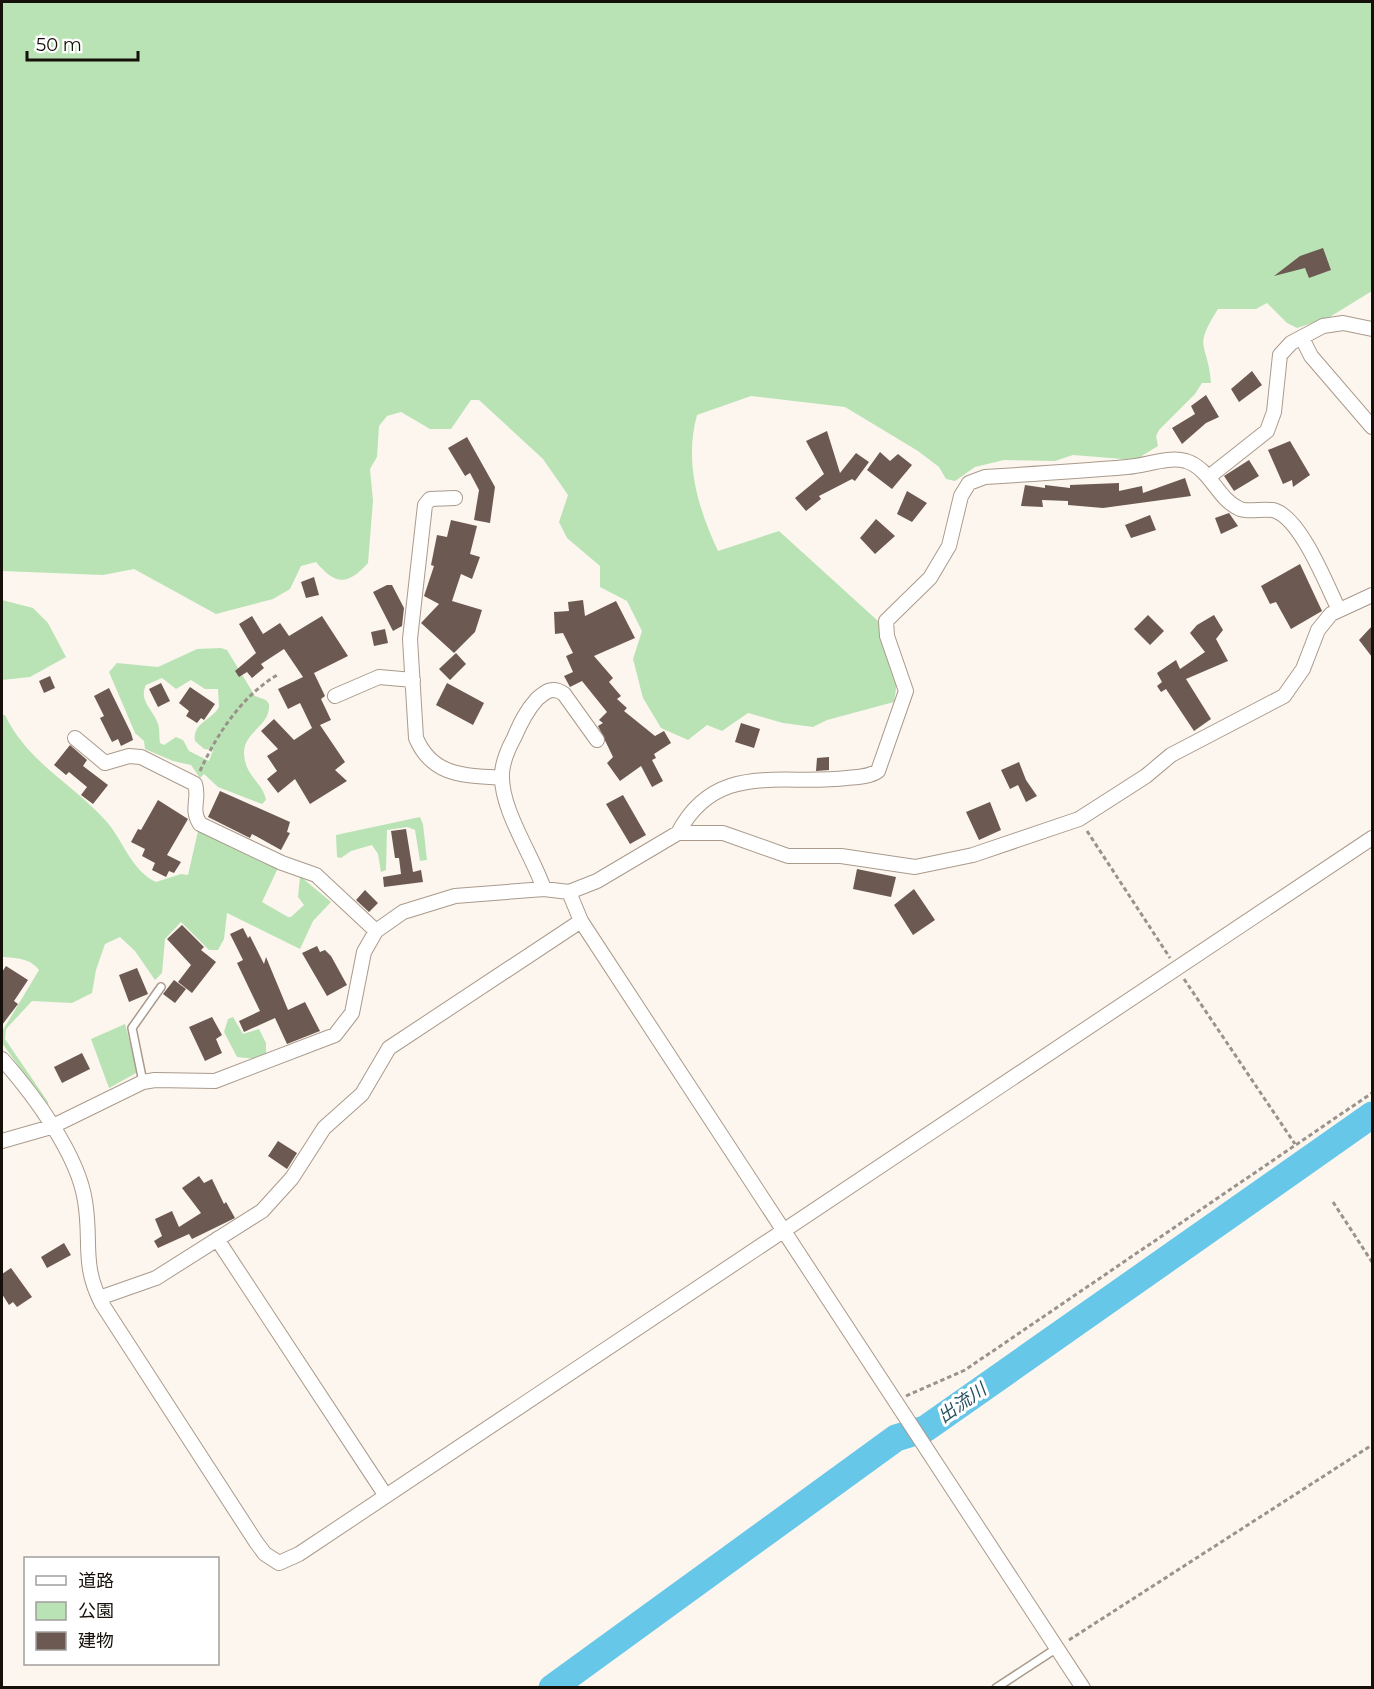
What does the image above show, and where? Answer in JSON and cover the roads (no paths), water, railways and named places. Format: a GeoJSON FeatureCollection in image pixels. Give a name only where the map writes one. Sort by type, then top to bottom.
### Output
{"type":"FeatureCollection","features":[{"type":"Feature","properties":{"kind":"street"},"geometry":{"type":"LineString","coordinates":[[1210,476],[1267,431],[1274,412],[1280,355],[1291,343],[1323,326],[1343,323],[1372,329]]}},
{"type":"Feature","properties":{"kind":"street"},"geometry":{"type":"LineString","coordinates":[[1302,338],[1311,356],[1372,427]]}},
{"type":"Feature","properties":{"kind":"street"},"geometry":{"type":"LineString","coordinates":[[2,1141],[51,1127],[143,1082],[155,1080],[215,1081],[335,1035],[352,1013],[364,952],[376,931],[391,918],[403,912],[455,896],[544,888],[569,892],[597,881],[678,833],[688,818],[708,798],[738,783],[756,779],[806,782],[834,780],[867,776],[878,771],[906,691],[887,636],[886,621],[930,578],[949,546],[961,496],[969,483],[985,477],[1130,467],[1176,459],[1189,462],[1210,476],[1230,502],[1241,509],[1275,510],[1289,520],[1301,536],[1339,610]]}},
{"type":"Feature","properties":{"kind":"street"},"geometry":{"type":"LineString","coordinates":[[455,498],[430,499],[425,505],[420,572],[411,618],[415,728],[419,745],[442,767],[459,776],[502,778]]}},
{"type":"Feature","properties":{"kind":"street"},"geometry":{"type":"LineString","coordinates":[[678,833],[723,833],[788,856],[841,856],[915,867],[973,855],[1079,819],[1146,776],[1171,755],[1284,696],[1303,669],[1318,630],[1331,614],[1372,595]]}},
{"type":"Feature","properties":{"kind":"street"},"geometry":{"type":"LineString","coordinates":[[335,696],[379,677],[413,680]]}},
{"type":"Feature","properties":{"kind":"street"},"geometry":{"type":"LineString","coordinates":[[544,888],[506,802],[502,778],[505,756],[524,716],[536,700],[550,689],[558,689],[564,694],[597,741]]}},
{"type":"Feature","properties":{"kind":"street"},"geometry":{"type":"LineString","coordinates":[[75,738],[105,763],[129,756],[141,757],[195,784],[197,790],[193,807],[200,824],[207,830],[282,863],[316,875],[376,931]]}},
{"type":"Feature","properties":{"kind":"street"},"geometry":{"type":"LineString","coordinates":[[2,1059],[69,1156],[85,1199],[88,1272],[99,1298],[256,1542],[273,1562],[279,1563],[298,1554],[386,1496],[1372,838]]}},
{"type":"Feature","properties":{"kind":"street"},"geometry":{"type":"LineString","coordinates":[[569,892],[581,921],[1083,1688]]}},
{"type":"Feature","properties":{"kind":"street"},"geometry":{"type":"LineString","coordinates":[[99,1298],[156,1278],[262,1211],[292,1178],[324,1128],[362,1094],[389,1048],[581,921]]}},
{"type":"Feature","properties":{"kind":"street"},"geometry":{"type":"LineString","coordinates":[[217,1239],[386,1496]]}},
{"type":"Feature","properties":{"kind":"lane"},"geometry":{"type":"LineString","coordinates":[[143,1082],[132,1028],[161,987]]}},
{"type":"Feature","properties":{"kind":"lane"},"geometry":{"type":"LineString","coordinates":[[996,1688],[1057,1648]]}},
{"type":"Feature","properties":{"kind":"waterway","name":"出流川"},"geometry":{"type":"LineString","coordinates":[[552,1688],[896,1438],[925,1429],[1372,1115]]}}]}
